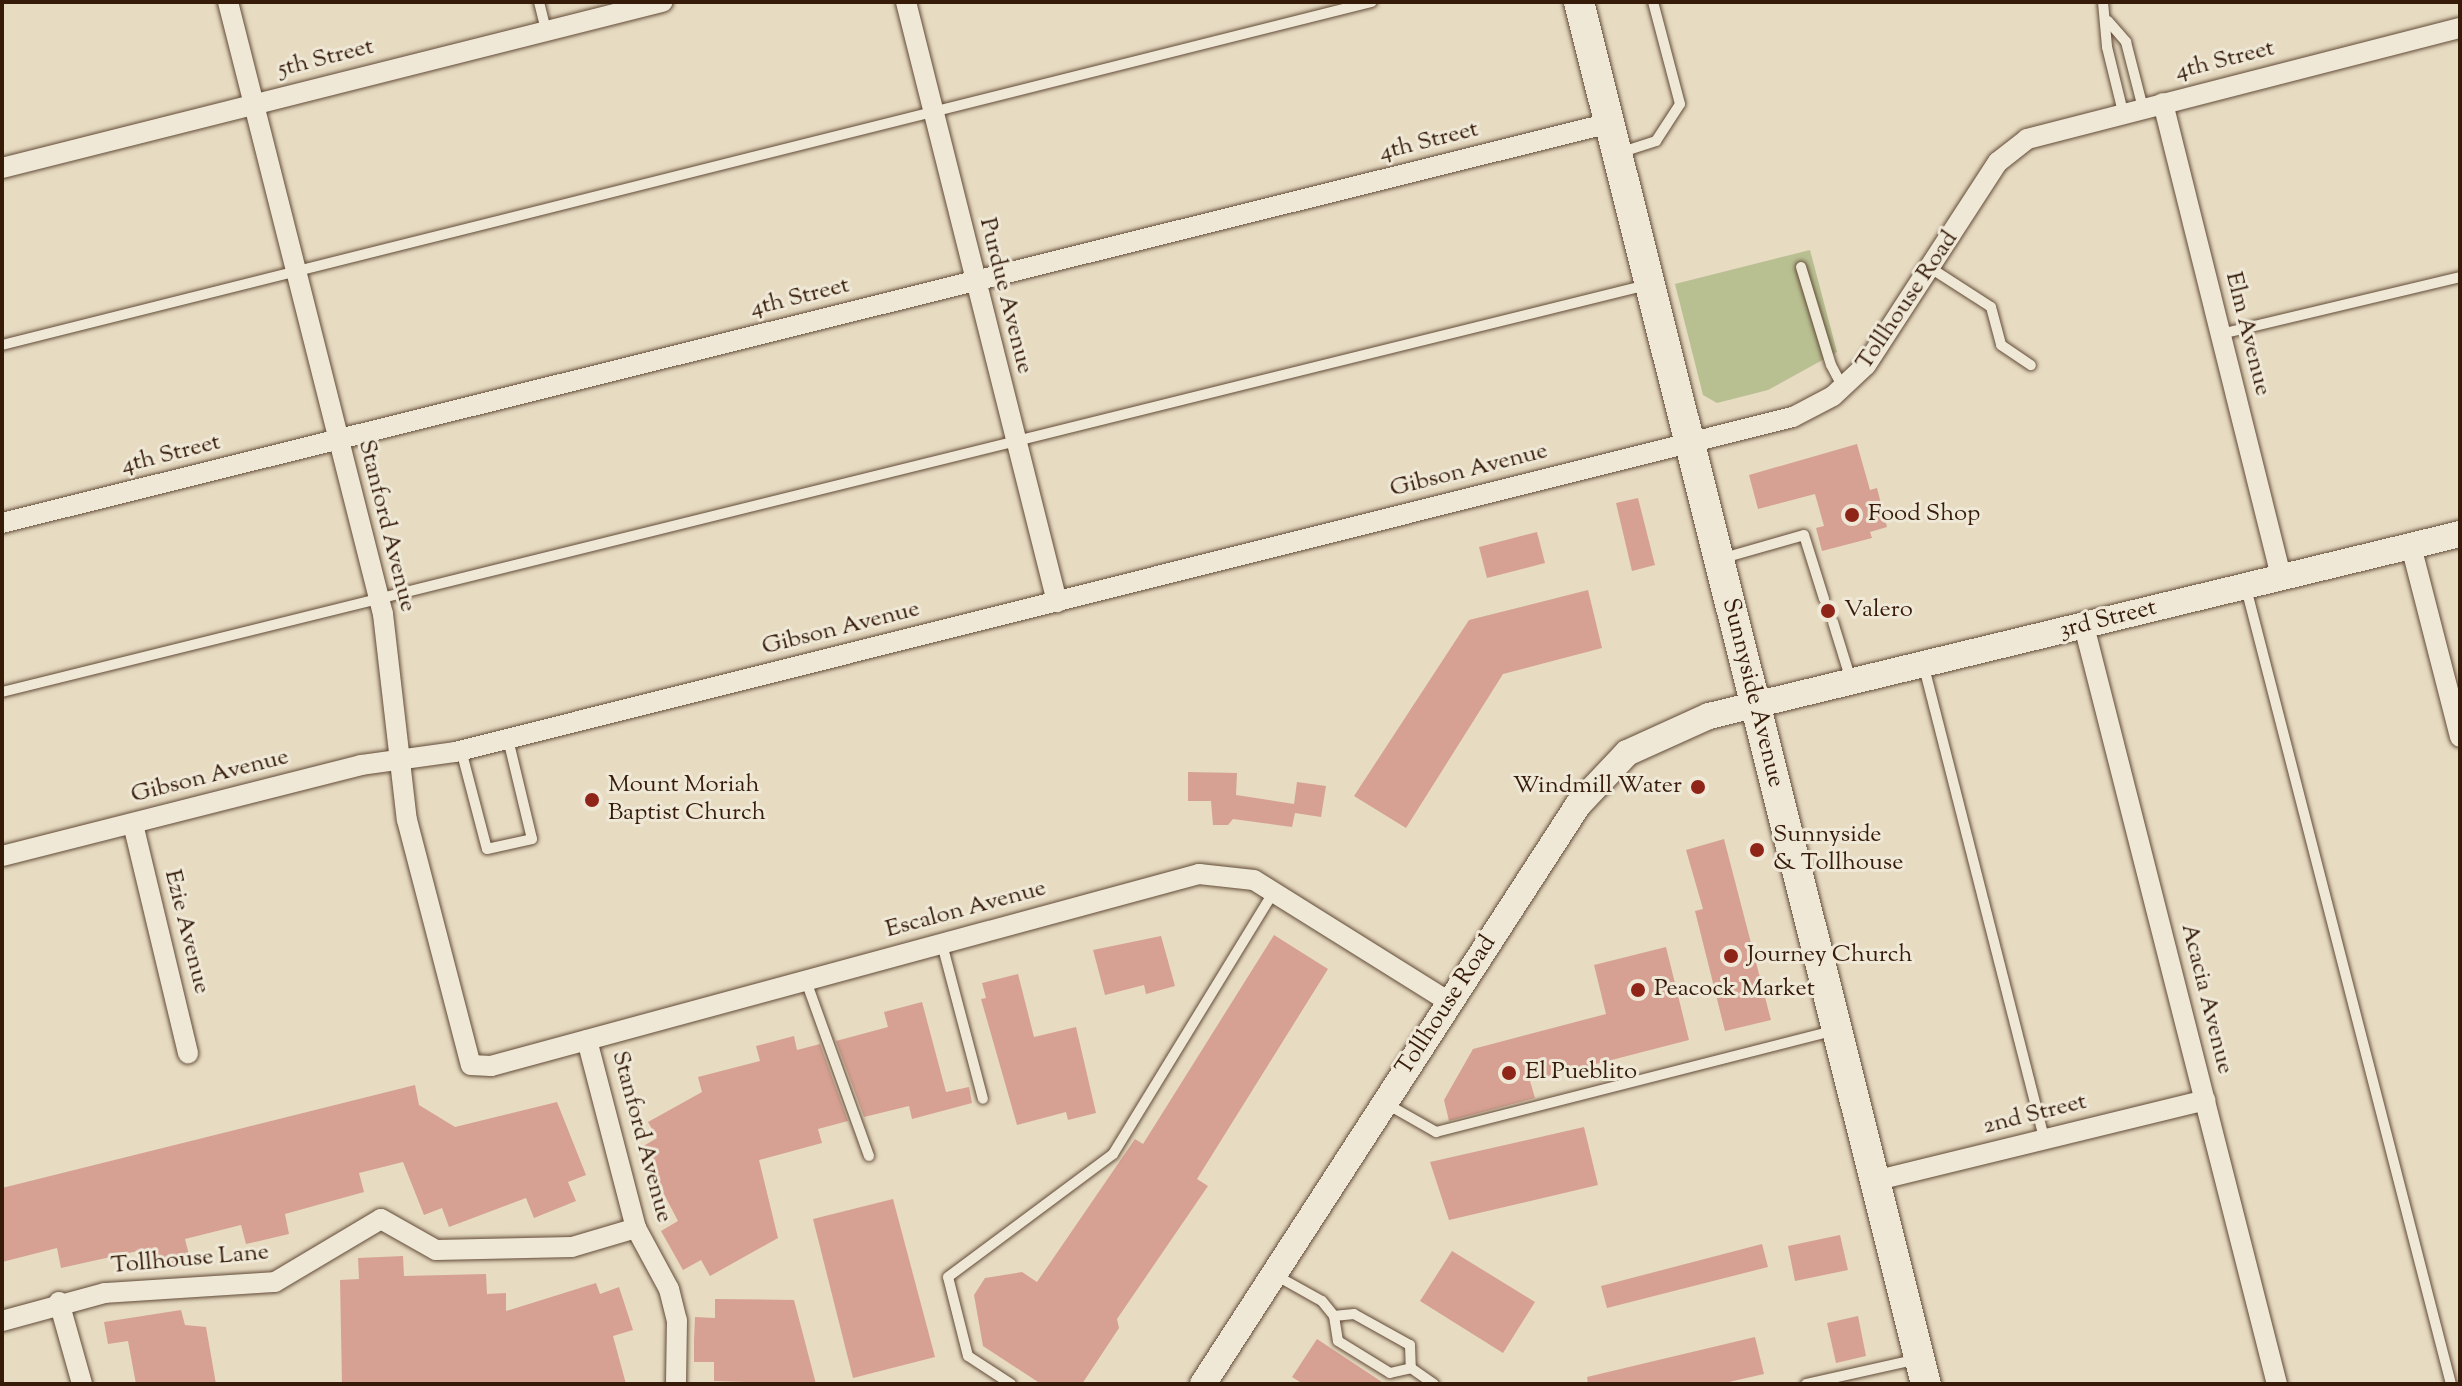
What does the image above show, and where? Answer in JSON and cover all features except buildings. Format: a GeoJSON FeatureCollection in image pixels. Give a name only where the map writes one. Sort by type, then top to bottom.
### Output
{"type":"FeatureCollection","features":[{"type":"Feature","properties":{"kind":"main road","name":"Sunnyside Avenue"},"geometry":{"type":"LineString","coordinates":[[1579,2],[1755,706],[1878,1180],[1923,1371]]}},
{"type":"Feature","properties":{"kind":"street","name":"Stanford Avenue"},"geometry":{"type":"LineString","coordinates":[[228,2],[380,601],[407,820],[471,1065]]}},
{"type":"Feature","properties":{"kind":"street","name":"5th Street"},"geometry":{"type":"LineString","coordinates":[[2,168],[662,2]]}},
{"type":"Feature","properties":{"kind":"street","name":"Purdue Avenue"},"geometry":{"type":"LineString","coordinates":[[906,2],[1057,602]]}},
{"type":"Feature","properties":{"kind":"street","name":"4th Street"},"geometry":{"type":"LineString","coordinates":[[2006,153],[2042,134],[2460,28]]}},
{"type":"Feature","properties":{"kind":"street","name":"Elm Avenue"},"geometry":{"type":"LineString","coordinates":[[2143,108],[2221,334],[2281,577]]}},
{"type":"Feature","properties":{"kind":"street","name":"4th Street"},"geometry":{"type":"LineString","coordinates":[[2,523],[1610,123]]}},
{"type":"Feature","properties":{"kind":"street","name":"Tollhouse Road"},"geometry":{"type":"LineString","coordinates":[[1690,443],[1793,417],[1843,388],[1866,365],[2006,153]]}},
{"type":"Feature","properties":{"kind":"street","name":"Gibson Avenue"},"geometry":{"type":"LineString","coordinates":[[2,856],[400,759],[508,739],[1690,443]]}},
{"type":"Feature","properties":{"kind":"street","name":"3rd Street"},"geometry":{"type":"LineString","coordinates":[[1755,706],[2460,534]]}},
{"type":"Feature","properties":{"kind":"street"},"geometry":{"type":"LineString","coordinates":[[2411,546],[2460,737]]}},
{"type":"Feature","properties":{"kind":"street","name":"Acacia Avenue"},"geometry":{"type":"LineString","coordinates":[[2084,626],[2277,1384]]}},
{"type":"Feature","properties":{"kind":"street","name":"Tollhouse Road"},"geometry":{"type":"LineString","coordinates":[[1203,1384],[1277,1276],[1384,1102],[1578,805],[1607,772],[1658,735],[1755,706]]}},
{"type":"Feature","properties":{"kind":"street","name":"Ezie Avenue"},"geometry":{"type":"LineString","coordinates":[[133,824],[188,1053]]}},
{"type":"Feature","properties":{"kind":"street","name":"Escalon Avenue"},"geometry":{"type":"LineString","coordinates":[[471,1065],[491,1066],[1199,874],[1254,880],[1449,1002]]}},
{"type":"Feature","properties":{"kind":"street","name":"Stanford Avenue"},"geometry":{"type":"LineString","coordinates":[[587,1040],[636,1228],[669,1289],[677,1320],[676,1384]]}},
{"type":"Feature","properties":{"kind":"street","name":"2nd Street"},"geometry":{"type":"LineString","coordinates":[[1878,1180],[2205,1100]]}},
{"type":"Feature","properties":{"kind":"street","name":"Tollhouse Lane"},"geometry":{"type":"LineString","coordinates":[[2,1321],[59,1302],[105,1293],[275,1282],[381,1219],[436,1250],[572,1247],[636,1228]]}},
{"type":"Feature","properties":{"kind":"street"},"geometry":{"type":"LineString","coordinates":[[59,1302],[82,1384]]}},
{"type":"Feature","properties":{"kind":"lane"},"geometry":{"type":"LineString","coordinates":[[539,2],[546,31]]}},
{"type":"Feature","properties":{"kind":"lane"},"geometry":{"type":"LineString","coordinates":[[2,345],[1372,2]]}},
{"type":"Feature","properties":{"kind":"lane"},"geometry":{"type":"LineString","coordinates":[[1618,153],[1656,141],[1680,104],[1653,2]]}},
{"type":"Feature","properties":{"kind":"lane"},"geometry":{"type":"LineString","coordinates":[[2103,2],[2108,21],[2107,47],[2143,108]]}},
{"type":"Feature","properties":{"kind":"lane"},"geometry":{"type":"LineString","coordinates":[[2108,21],[2126,42],[2143,108]]}},
{"type":"Feature","properties":{"kind":"lane"},"geometry":{"type":"LineString","coordinates":[[1801,267],[1831,365],[1843,388]]}},
{"type":"Feature","properties":{"kind":"lane"},"geometry":{"type":"LineString","coordinates":[[1932,269],[1991,307],[2001,345],[2031,365]]}},
{"type":"Feature","properties":{"kind":"lane"},"geometry":{"type":"LineString","coordinates":[[2221,334],[2460,277]]}},
{"type":"Feature","properties":{"kind":"lane"},"geometry":{"type":"LineString","coordinates":[[2,692],[380,601],[1651,284]]}},
{"type":"Feature","properties":{"kind":"lane"},"geometry":{"type":"LineString","coordinates":[[1719,559],[1804,535],[1824,599]]}},
{"type":"Feature","properties":{"kind":"lane"},"geometry":{"type":"LineString","coordinates":[[2246,586],[2451,1384]]}},
{"type":"Feature","properties":{"kind":"lane"},"geometry":{"type":"LineString","coordinates":[[1833,622],[1852,682]]}},
{"type":"Feature","properties":{"kind":"lane"},"geometry":{"type":"LineString","coordinates":[[1923,665],[2044,1139]]}},
{"type":"Feature","properties":{"kind":"lane"},"geometry":{"type":"LineString","coordinates":[[461,750],[487,849],[532,839],[508,739]]}},
{"type":"Feature","properties":{"kind":"lane"},"geometry":{"type":"LineString","coordinates":[[1011,1384],[968,1356],[948,1277],[1113,1154],[1273,893]]}},
{"type":"Feature","properties":{"kind":"lane"},"geometry":{"type":"LineString","coordinates":[[942,944],[983,1099]]}},
{"type":"Feature","properties":{"kind":"lane"},"geometry":{"type":"LineString","coordinates":[[806,981],[869,1156]]}},
{"type":"Feature","properties":{"kind":"lane"},"geometry":{"type":"LineString","coordinates":[[1384,1102],[1436,1132],[1838,1029]]}},
{"type":"Feature","properties":{"kind":"lane"},"geometry":{"type":"LineString","coordinates":[[1277,1276],[1322,1301],[1334,1316],[1338,1341],[1390,1373],[1411,1368],[1434,1384]]}},
{"type":"Feature","properties":{"kind":"lane"},"geometry":{"type":"LineString","coordinates":[[1334,1316],[1354,1314],[1410,1345],[1411,1368]]}},
{"type":"Feature","properties":{"kind":"lane"},"geometry":{"type":"LineString","coordinates":[[1806,1384],[1923,1371]]}},
{"type":"Feature","properties":{"kind":"green space"},"geometry":{"type":"Polygon","coordinates":[[[1810,250],[1837,352],[1768,390],[1717,403],[1703,395],[1675,284],[1810,250]]]}},
{"type":"Feature","properties":{"kind":"place","name":"Food Shop"},"geometry":{"type":"Point","coordinates":[1852,515]}},
{"type":"Feature","properties":{"kind":"place","name":"Valero"},"geometry":{"type":"Point","coordinates":[1828,611]}},
{"type":"Feature","properties":{"kind":"place","name":"Windmill Water"},"geometry":{"type":"Point","coordinates":[1698,787]}},
{"type":"Feature","properties":{"kind":"place","name":"Mount Moriah Baptist Church"},"geometry":{"type":"Point","coordinates":[592,800]}},
{"type":"Feature","properties":{"kind":"place","name":"Sunnyside & Tollhouse"},"geometry":{"type":"Point","coordinates":[1757,850]}},
{"type":"Feature","properties":{"kind":"place","name":"Journey Church"},"geometry":{"type":"Point","coordinates":[1731,956]}},
{"type":"Feature","properties":{"kind":"place","name":"Peacock Market"},"geometry":{"type":"Point","coordinates":[1638,990]}},
{"type":"Feature","properties":{"kind":"place","name":"El Pueblito"},"geometry":{"type":"Point","coordinates":[1509,1073]}}]}
